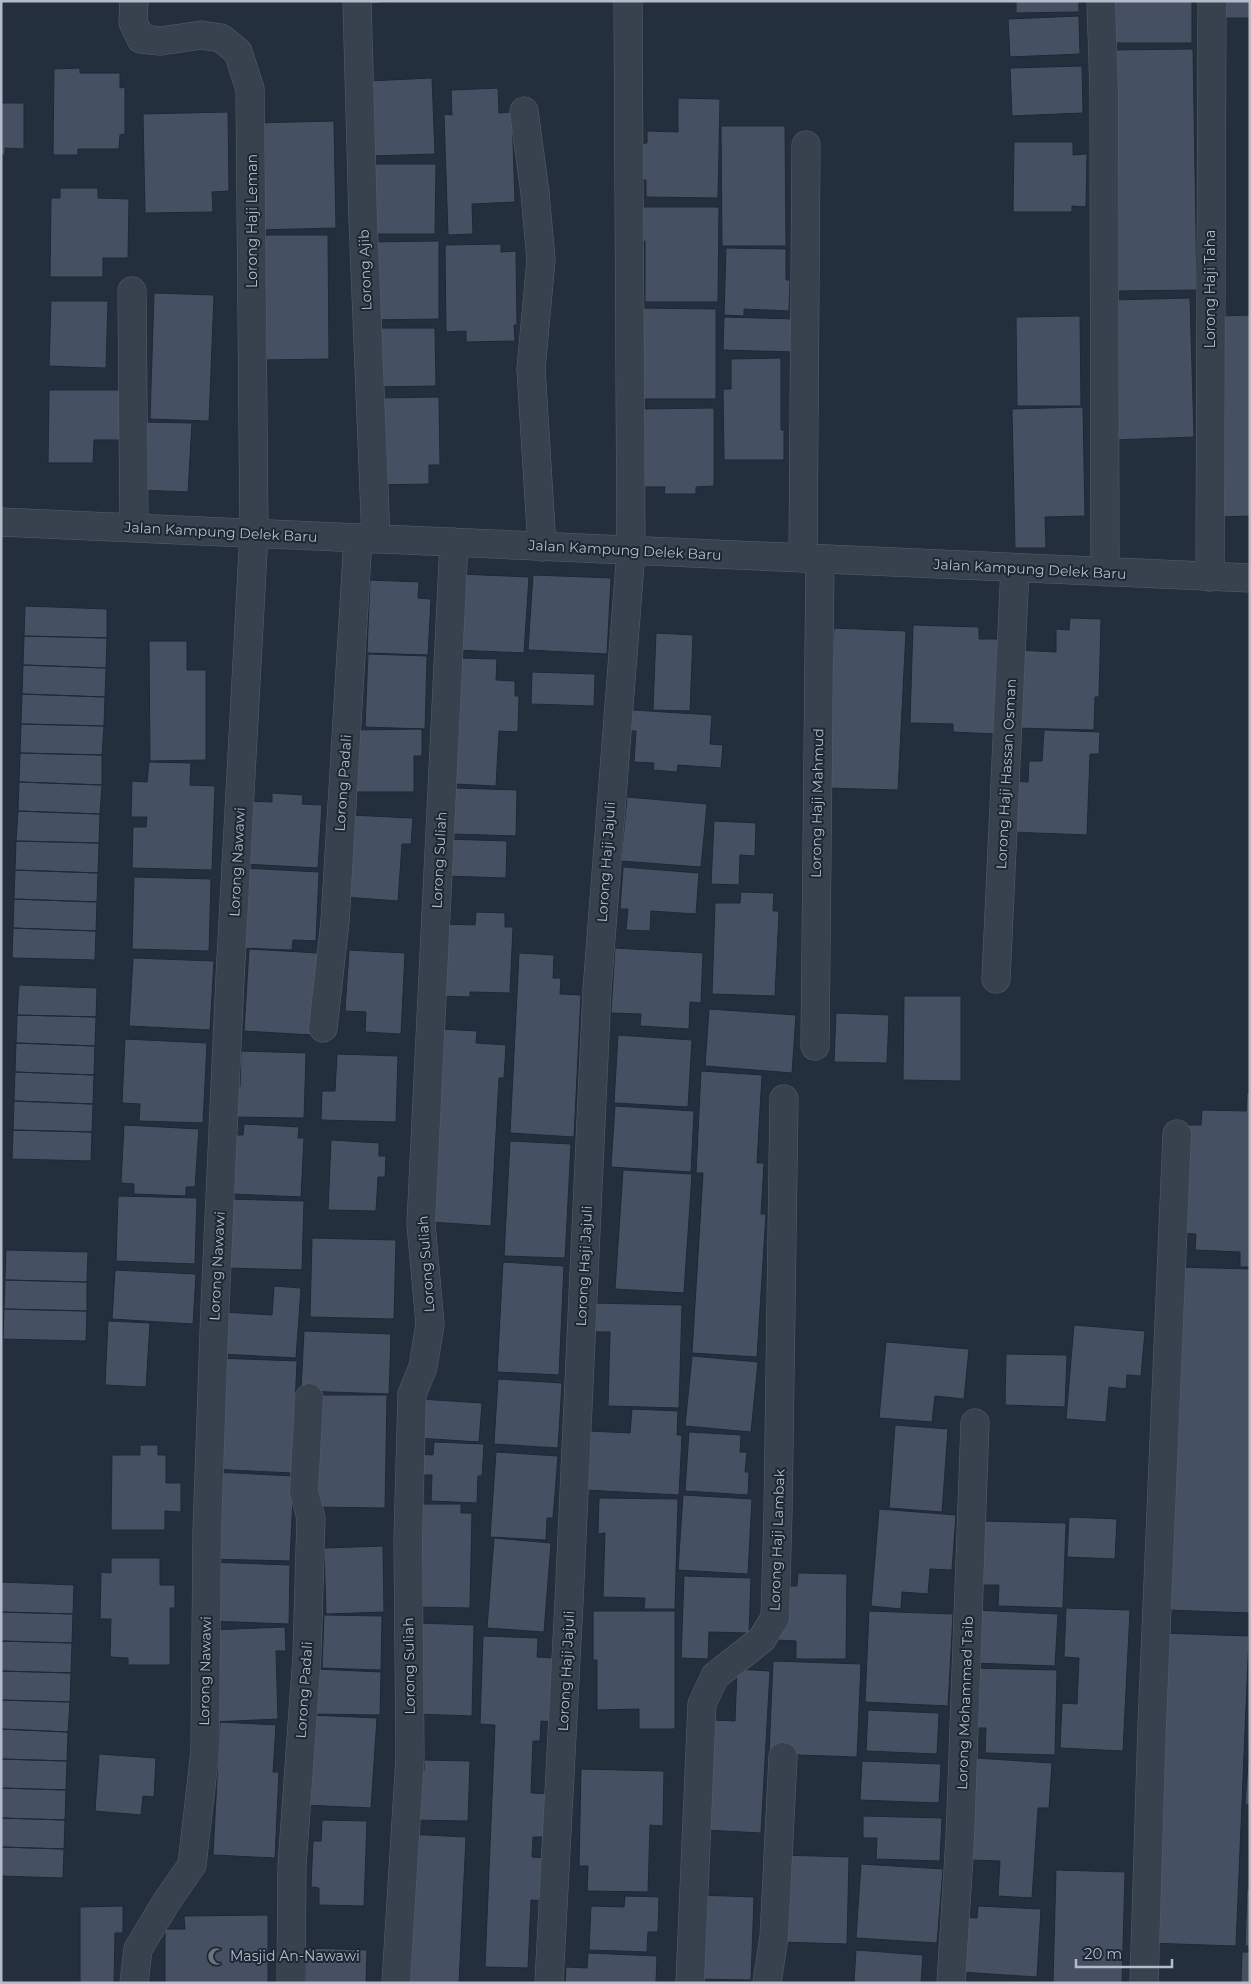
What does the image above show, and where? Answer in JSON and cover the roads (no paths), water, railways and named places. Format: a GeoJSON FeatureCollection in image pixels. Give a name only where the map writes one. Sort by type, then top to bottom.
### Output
{"type":"FeatureCollection","features":[{"type":"Feature","properties":{"kind":"street","name":"Lorong Haji Leman"},"geometry":{"type":"LineString","coordinates":[[134,1],[133,22],[141,39],[161,41],[201,35],[220,38],[238,52],[250,89],[254,533]]}},
{"type":"Feature","properties":{"kind":"street","name":"Lorong Ajib"},"geometry":{"type":"LineString","coordinates":[[357,1],[363,219],[367,538]]}},
{"type":"Feature","properties":{"kind":"street","name":"Lorong Haji Jajuli"},"geometry":{"type":"LineString","coordinates":[[549,1983],[569,1602],[597,990],[632,551],[628,1]]}},
{"type":"Feature","properties":{"kind":"street"},"geometry":{"type":"LineString","coordinates":[[1101,1],[1104,92],[1105,572]]}},
{"type":"Feature","properties":{"kind":"street","name":"Lorong Haji Taha"},"geometry":{"type":"LineString","coordinates":[[1210,576],[1212,1]]}},
{"type":"Feature","properties":{"kind":"street"},"geometry":{"type":"LineString","coordinates":[[524,111],[535,194],[541,260],[531,369],[542,547]]}},
{"type":"Feature","properties":{"kind":"street","name":"Lorong Haji Mahmud"},"geometry":{"type":"LineString","coordinates":[[806,145],[812,559],[814,1046]]}},
{"type":"Feature","properties":{"kind":"street"},"geometry":{"type":"LineString","coordinates":[[132,291],[134,528]]}},
{"type":"Feature","properties":{"kind":"street","name":"Jalan Kampung Delek Baru"},"geometry":{"type":"LineString","coordinates":[[1,522],[1250,578]]}},
{"type":"Feature","properties":{"kind":"street","name":"Lorong Nawawi"},"geometry":{"type":"LineString","coordinates":[[134,1983],[138,1950],[167,1901],[192,1866],[205,1751],[207,1530],[216,1296],[230,978],[254,533]]}},
{"type":"Feature","properties":{"kind":"street","name":"Lorong Padali"},"geometry":{"type":"LineString","coordinates":[[323,1028],[335,922],[367,538]]}},
{"type":"Feature","properties":{"kind":"street","name":"Lorong Suliah"},"geometry":{"type":"LineString","coordinates":[[396,1983],[410,1757],[408,1540],[412,1394],[423,1366],[430,1324],[421,1224],[454,542]]}},
{"type":"Feature","properties":{"kind":"street","name":"Lorong Haji Hassan Osman"},"geometry":{"type":"LineString","coordinates":[[996,979],[1016,568]]}},
{"type":"Feature","properties":{"kind":"street","name":"Lorong Haji Lambak"},"geometry":{"type":"LineString","coordinates":[[690,1983],[702,1704],[715,1676],[762,1639],[775,1618],[784,1099]]}},
{"type":"Feature","properties":{"kind":"street"},"geometry":{"type":"LineString","coordinates":[[1144,1983],[1152,1715],[1176,1134]]}},
{"type":"Feature","properties":{"kind":"street","name":"Lorong Padali"},"geometry":{"type":"LineString","coordinates":[[291,1983],[292,1866],[307,1654],[311,1518],[304,1492],[309,1398]]}},
{"type":"Feature","properties":{"kind":"street","name":"Lorong Mohammad Taib"},"geometry":{"type":"LineString","coordinates":[[951,1983],[960,1839],[975,1423]]}},
{"type":"Feature","properties":{"kind":"street"},"geometry":{"type":"LineString","coordinates":[[767,1983],[774,1937],[783,1757]]}},
{"type":"Feature","properties":{"kind":"place","name":"Masjid An-Nawawi"},"geometry":{"type":"Point","coordinates":[216,1956]}}]}
